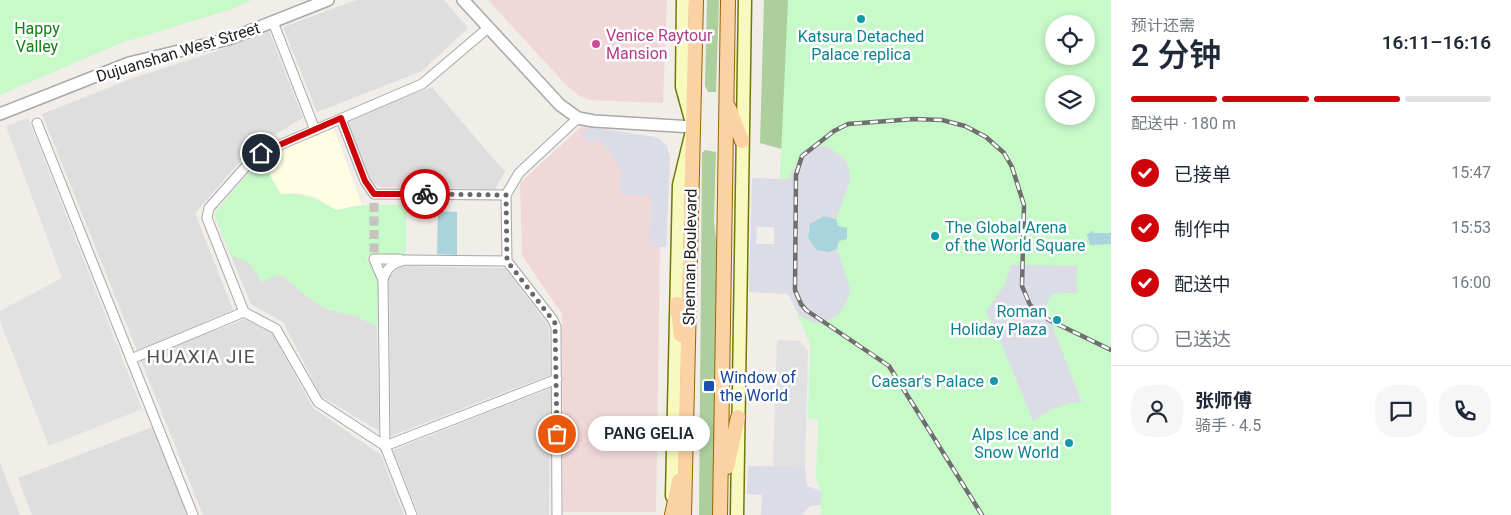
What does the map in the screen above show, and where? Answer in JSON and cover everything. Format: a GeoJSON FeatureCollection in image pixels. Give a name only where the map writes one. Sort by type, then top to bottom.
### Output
{"type":"FeatureCollection","features":[{"type":"Feature","properties":{"kind":"main road"},"geometry":{"type":"LineString","coordinates":[[672,515],[679,185],[693,126],[682,87],[683,0]]}},
{"type":"Feature","properties":{"kind":"main road","name":"Shennan Boulevard"},"geometry":{"type":"LineString","coordinates":[[684,515],[696,0]]}},
{"type":"Feature","properties":{"kind":"main road","name":"Shennan Boulevard"},"geometry":{"type":"LineString","coordinates":[[720,515],[728,0]]}},
{"type":"Feature","properties":{"kind":"main road"},"geometry":{"type":"LineString","coordinates":[[736,515],[745,0]]}},
{"type":"Feature","properties":{"kind":"main road"},"geometry":{"type":"LineString","coordinates":[[726,100],[742,141]]}},
{"type":"Feature","properties":{"kind":"main road"},"geometry":{"type":"LineString","coordinates":[[677,304],[687,384]]}},
{"type":"Feature","properties":{"kind":"main road"},"geometry":{"type":"LineString","coordinates":[[720,495],[738,417]]}},
{"type":"Feature","properties":{"kind":"main road"},"geometry":{"type":"LineString","coordinates":[[672,515],[686,446]]}},
{"type":"Feature","properties":{"kind":"street","name":"Dujuanshan West Street"},"geometry":{"type":"LineString","coordinates":[[0,114],[129,63],[223,41],[328,0]]}},
{"type":"Feature","properties":{"kind":"street"},"geometry":{"type":"LineString","coordinates":[[463,0],[550,97],[578,118],[594,121],[693,126]]}},
{"type":"Feature","properties":{"kind":"street"},"geometry":{"type":"LineString","coordinates":[[273,22],[314,130]]}},
{"type":"Feature","properties":{"kind":"street"},"geometry":{"type":"LineString","coordinates":[[386,446],[318,402],[276,329],[244,312],[206,213],[254,158],[269,148],[406,92],[429,80],[488,28]]}},
{"type":"Feature","properties":{"kind":"street"},"geometry":{"type":"LineString","coordinates":[[341,118],[365,181],[374,198],[506,195]]}},
{"type":"Feature","properties":{"kind":"street"},"geometry":{"type":"LineString","coordinates":[[557,515],[555,323],[507,261],[506,195],[519,173],[578,118]]}},
{"type":"Feature","properties":{"kind":"street"},"geometry":{"type":"LineString","coordinates":[[37,123],[193,515]]}},
{"type":"Feature","properties":{"kind":"street"},"geometry":{"type":"LineString","coordinates":[[412,515],[386,446],[383,280],[374,259],[507,261]]}},
{"type":"Feature","properties":{"kind":"street"},"geometry":{"type":"LineString","coordinates":[[383,280],[390,266],[405,260]]}},
{"type":"Feature","properties":{"kind":"street"},"geometry":{"type":"LineString","coordinates":[[131,359],[244,312]]}},
{"type":"Feature","properties":{"kind":"street"},"geometry":{"type":"LineString","coordinates":[[386,446],[557,379]]}},
{"type":"Feature","properties":{"kind":"shaded area"},"geometry":{"type":"Polygon","coordinates":[[[356,0],[444,0],[468,28],[422,71],[317,112],[283,27],[356,0]]]}},
{"type":"Feature","properties":{"kind":"shaded area","name":"Venice Raytour Mansion"},"geometry":{"type":"Polygon","coordinates":[[[488,0],[667,0],[663,103],[590,100],[580,96],[568,87],[488,0]]]}},
{"type":"Feature","properties":{"kind":"shaded area"},"geometry":{"type":"Polygon","coordinates":[[[269,31],[303,118],[253,147],[195,213],[233,310],[204,322],[209,333],[245,319],[272,333],[313,408],[381,455],[404,515],[203,515],[42,114],[133,78],[223,49],[269,31]]]}},
{"type":"Feature","properties":{"kind":"shaded area"},"geometry":{"type":"Polygon","coordinates":[[[432,87],[505,172],[495,189],[380,187],[371,181],[347,120],[432,87]]]}},
{"type":"Feature","properties":{"kind":"shaded area"},"geometry":{"type":"Polygon","coordinates":[[[28,118],[142,409],[49,446],[0,321],[0,311],[62,278],[6,126],[28,118]]]}},
{"type":"Feature","properties":{"kind":"shaded area"},"geometry":{"type":"Polygon","coordinates":[[[583,125],[616,133],[655,137],[661,140],[669,152],[666,247],[660,247],[656,512],[563,512],[562,314],[522,255],[520,183],[583,125]]]}},
{"type":"Feature","properties":{"kind":"shaded area"},"geometry":{"type":"Polygon","coordinates":[[[591,127],[655,137],[667,146],[670,159],[666,247],[649,246],[651,195],[620,195],[620,167],[599,139],[592,145],[580,133],[591,127]]]}},
{"type":"Feature","properties":{"kind":"shaded area"},"geometry":{"type":"Polygon","coordinates":[[[334,129],[362,205],[336,210],[315,197],[299,193],[281,194],[269,174],[279,162],[283,149],[334,129]]]}},
{"type":"Feature","properties":{"kind":"shaded area"},"geometry":{"type":"Polygon","coordinates":[[[821,146],[830,148],[843,158],[848,165],[850,181],[836,219],[833,217],[808,229],[808,238],[833,251],[837,249],[850,288],[849,296],[839,314],[823,323],[814,323],[800,316],[788,294],[749,292],[752,178],[788,179],[804,150],[821,146]],[[757,227],[756,244],[774,244],[774,227],[757,227]]]}},
{"type":"Feature","properties":{"kind":"shaded area"},"geometry":{"type":"Polygon","coordinates":[[[231,256],[241,258],[271,277],[276,274],[283,276],[305,295],[326,309],[359,317],[377,327],[379,431],[321,396],[283,322],[251,304],[231,256]]]}},
{"type":"Feature","properties":{"kind":"shaded area"},"geometry":{"type":"Polygon","coordinates":[[[1011,265],[1077,266],[1077,293],[1052,295],[1047,302],[1047,313],[1082,402],[1069,403],[1050,410],[1033,421],[997,333],[986,312],[1005,284],[1011,265]]]}},
{"type":"Feature","properties":{"kind":"shaded area"},"geometry":{"type":"Polygon","coordinates":[[[401,266],[505,268],[549,326],[550,375],[391,436],[389,277],[401,266]]]}},
{"type":"Feature","properties":{"kind":"shaded area"},"geometry":{"type":"Polygon","coordinates":[[[777,340],[800,341],[808,351],[805,467],[773,467],[777,340]]]}},
{"type":"Feature","properties":{"kind":"shaded area"},"geometry":{"type":"Polygon","coordinates":[[[551,388],[549,515],[419,515],[393,450],[551,388]]]}},
{"type":"Feature","properties":{"kind":"shaded area"},"geometry":{"type":"Polygon","coordinates":[[[158,425],[193,515],[32,515],[18,478],[158,425]]]}},
{"type":"Feature","properties":{"kind":"shaded area"},"geometry":{"type":"Polygon","coordinates":[[[0,463],[20,515],[0,515],[0,463]]]}},
{"type":"Feature","properties":{"kind":"shaded area"},"geometry":{"type":"Polygon","coordinates":[[[748,466],[805,467],[807,486],[821,491],[821,505],[810,506],[802,515],[761,515],[762,495],[747,494],[748,466]]]}},
{"type":"Feature","properties":{"kind":"green space","name":"Happy Valley"},"geometry":{"type":"Polygon","coordinates":[[[0,0],[252,0],[232,9],[121,43],[0,95],[0,0]]]}},
{"type":"Feature","properties":{"kind":"green space"},"geometry":{"type":"Polygon","coordinates":[[[707,0],[719,0],[716,92],[708,92],[705,86],[707,0]]]}},
{"type":"Feature","properties":{"kind":"green space"},"geometry":{"type":"Polygon","coordinates":[[[764,0],[806,0],[792,152],[760,143],[764,0]]]}},
{"type":"Feature","properties":{"kind":"green space","name":"Window of the World"},"geometry":{"type":"Polygon","coordinates":[[[788,0],[1111,0],[1111,515],[821,515],[821,491],[816,479],[818,419],[808,418],[810,344],[789,294],[788,179],[780,178],[788,0]]]}},
{"type":"Feature","properties":{"kind":"green space"},"geometry":{"type":"Polygon","coordinates":[[[283,149],[279,162],[269,174],[281,194],[297,194],[310,197],[336,210],[362,205],[407,205],[406,256],[366,256],[378,280],[377,327],[359,317],[326,309],[305,295],[283,276],[276,275],[261,283],[250,265],[231,256],[214,214],[254,169],[283,149]]]}},
{"type":"Feature","properties":{"kind":"green space"},"geometry":{"type":"Polygon","coordinates":[[[705,150],[716,152],[714,222],[719,262],[717,515],[699,515],[702,153],[705,150]]]}},
{"type":"Feature","properties":{"kind":"water"},"geometry":{"type":"Polygon","coordinates":[[[438,211],[457,212],[457,255],[437,254],[438,211]]]}},
{"type":"Feature","properties":{"kind":"water"},"geometry":{"type":"Polygon","coordinates":[[[824,216],[836,219],[838,226],[847,228],[847,239],[839,241],[837,249],[828,252],[817,250],[808,238],[810,224],[824,216]]]}},
{"type":"Feature","properties":{"kind":"water"},"geometry":{"type":"Polygon","coordinates":[[[1093,230],[1093,233],[1111,233],[1111,244],[1090,245],[1087,235],[1093,230]]]}},
{"type":"Feature","properties":{"kind":"tunnel"},"geometry":{"type":"LineString","coordinates":[[374,203],[374,259]]}},
{"type":"Feature","properties":{"kind":"railway"},"geometry":{"type":"LineString","coordinates":[[982,515],[889,366],[806,310],[801,304],[795,290],[796,175],[802,156],[834,131],[848,124],[914,119],[942,120],[965,126],[986,137],[1004,153],[1012,167],[1024,205],[1022,286],[1030,305],[1049,320],[1111,350]]}},
{"type":"Feature","properties":{"kind":"way so far"},"geometry":{"type":"LineString","coordinates":[[425,194],[506,195],[507,261],[555,323],[556,327],[557,434]]}},
{"type":"Feature","properties":{"kind":"place","name":"Katsura Detached Palace replica"},"geometry":{"type":"Point","coordinates":[861,19]}},
{"type":"Feature","properties":{"kind":"place","name":"Venice Raytour Mansion"},"geometry":{"type":"Point","coordinates":[596,44]}},
{"type":"Feature","properties":{"kind":"place","name":"The Global Arena of the World Square"},"geometry":{"type":"Point","coordinates":[935,236]}},
{"type":"Feature","properties":{"kind":"place","name":"Roman Holiday Plaza"},"geometry":{"type":"Point","coordinates":[1057,320]}},
{"type":"Feature","properties":{"kind":"place","name":"Caesar's Palace"},"geometry":{"type":"Point","coordinates":[994,381]}},
{"type":"Feature","properties":{"kind":"place","name":"Window of the World"},"geometry":{"type":"Point","coordinates":[709,386]}},
{"type":"Feature","properties":{"kind":"place","name":"PANG GELIA"},"geometry":{"type":"Point","coordinates":[557,434]}},
{"type":"Feature","properties":{"kind":"place","name":"Alps Ice and Snow World"},"geometry":{"type":"Point","coordinates":[1069,443]}},
{"type":"Feature","properties":{"kind":"district","name":"HUAXIA JIE"},"geometry":{"type":"Point","coordinates":[201,356]}},
{"type":"Feature","properties":{"kind":"route"},"geometry":{"type":"LineString","coordinates":[[261,153],[277,144],[341,118],[365,181],[374,194],[425,194]]}}]}
